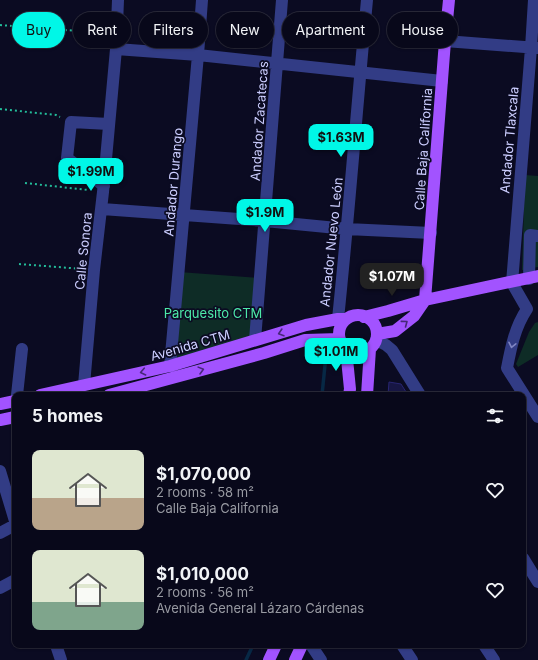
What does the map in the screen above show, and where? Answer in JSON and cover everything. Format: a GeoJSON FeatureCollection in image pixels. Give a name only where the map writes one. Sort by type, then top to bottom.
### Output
{"type":"FeatureCollection","features":[{"type":"Feature","properties":{"kind":"main road","name":"Calle Baja California"},"geometry":{"type":"LineString","coordinates":[[448,12],[449,0]]}},
{"type":"Feature","properties":{"kind":"main road","name":"Calle Baja California"},"geometry":{"type":"LineString","coordinates":[[425,300],[444,48]]}},
{"type":"Feature","properties":{"kind":"main road"},"geometry":{"type":"LineString","coordinates":[[350,392],[343,344],[339,332],[342,319],[355,316],[364,317],[425,300],[534,278]]}},
{"type":"Feature","properties":{"kind":"main road"},"geometry":{"type":"LineString","coordinates":[[343,344],[354,353],[362,353],[374,341],[396,331],[414,316],[425,300]]}},
{"type":"Feature","properties":{"kind":"main road"},"geometry":{"type":"LineString","coordinates":[[364,317],[371,321],[375,327],[367,392]]}},
{"type":"Feature","properties":{"kind":"main road","name":"Avenida CTM"},"geometry":{"type":"LineString","coordinates":[[53,392],[170,366],[306,325],[342,319]]}},
{"type":"Feature","properties":{"kind":"main road","name":"Avenida CTM"},"geometry":{"type":"LineString","coordinates":[[120,392],[264,353],[305,340],[343,344]]}},
{"type":"Feature","properties":{"kind":"main road"},"geometry":{"type":"LineString","coordinates":[[0,404],[12,402]]}},
{"type":"Feature","properties":{"kind":"main road"},"geometry":{"type":"LineString","coordinates":[[0,420],[12,418]]}},
{"type":"Feature","properties":{"kind":"main road"},"geometry":{"type":"LineString","coordinates":[[270,660],[275,648]]}},
{"type":"Feature","properties":{"kind":"main road"},"geometry":{"type":"LineString","coordinates":[[295,660],[301,648]]}},
{"type":"Feature","properties":{"kind":"street","name":"Calle Sonora"},"geometry":{"type":"LineString","coordinates":[[117,12],[118,0]]}},
{"type":"Feature","properties":{"kind":"street","name":"Andador Durango"},"geometry":{"type":"LineString","coordinates":[[170,366],[202,0]]}},
{"type":"Feature","properties":{"kind":"street","name":"Andador Zacatecas"},"geometry":{"type":"LineString","coordinates":[[255,340],[282,0]]}},
{"type":"Feature","properties":{"kind":"street","name":"Andador Nuevo León"},"geometry":{"type":"LineString","coordinates":[[342,319],[347,229],[367,0]]}},
{"type":"Feature","properties":{"kind":"street","name":"Andador Tlaxcala"},"geometry":{"type":"LineString","coordinates":[[512,283],[534,48],[534,0]]}},
{"type":"Feature","properties":{"kind":"street"},"geometry":{"type":"LineString","coordinates":[[458,42],[534,48]]}},
{"type":"Feature","properties":{"kind":"street","name":"Calle Sonora"},"geometry":{"type":"LineString","coordinates":[[84,385],[94,270],[104,189],[116,49]]}},
{"type":"Feature","properties":{"kind":"street"},"geometry":{"type":"LineString","coordinates":[[116,49],[198,55],[442,80]]}},
{"type":"Feature","properties":{"kind":"street"},"geometry":{"type":"LineString","coordinates":[[104,189],[67,158],[71,122],[109,124]]}},
{"type":"Feature","properties":{"kind":"street"},"geometry":{"type":"LineString","coordinates":[[102,209],[265,221],[347,229],[430,233]]}},
{"type":"Feature","properties":{"kind":"street"},"geometry":{"type":"LineString","coordinates":[[534,278],[530,235],[538,236]]}},
{"type":"Feature","properties":{"kind":"street"},"geometry":{"type":"LineString","coordinates":[[512,283],[532,309],[520,319],[513,338],[507,368],[522,392]]}},
{"type":"Feature","properties":{"kind":"street"},"geometry":{"type":"LineString","coordinates":[[374,341],[386,345],[392,350],[418,392]]}},
{"type":"Feature","properties":{"kind":"street"},"geometry":{"type":"LineString","coordinates":[[17,392],[22,349]]}},
{"type":"Feature","properties":{"kind":"street"},"geometry":{"type":"LineString","coordinates":[[526,398],[538,417]]}},
{"type":"Feature","properties":{"kind":"street"},"geometry":{"type":"LineString","coordinates":[[0,471],[12,510]]}},
{"type":"Feature","properties":{"kind":"street"},"geometry":{"type":"LineString","coordinates":[[0,533],[12,527]]}},
{"type":"Feature","properties":{"kind":"street"},"geometry":{"type":"LineString","coordinates":[[526,563],[538,582]]}},
{"type":"Feature","properties":{"kind":"street"},"geometry":{"type":"LineString","coordinates":[[0,588],[12,582]]}},
{"type":"Feature","properties":{"kind":"street"},"geometry":{"type":"LineString","coordinates":[[57,648],[61,660]]}},
{"type":"Feature","properties":{"kind":"street"},"geometry":{"type":"LineString","coordinates":[[314,648],[321,660]]}},
{"type":"Feature","properties":{"kind":"street"},"geometry":{"type":"LineString","coordinates":[[404,648],[412,660]]}},
{"type":"Feature","properties":{"kind":"street"},"geometry":{"type":"LineString","coordinates":[[486,648],[494,660]]}},
{"type":"Feature","properties":{"kind":"path"},"geometry":{"type":"LineString","coordinates":[[0,25],[73,31]]}},
{"type":"Feature","properties":{"kind":"path"},"geometry":{"type":"LineString","coordinates":[[0,109],[56,115],[71,122]]}},
{"type":"Feature","properties":{"kind":"path"},"geometry":{"type":"LineString","coordinates":[[25,183],[104,189]]}},
{"type":"Feature","properties":{"kind":"path"},"geometry":{"type":"LineString","coordinates":[[19,264],[94,270]]}},
{"type":"Feature","properties":{"kind":"green space"},"geometry":{"type":"Polygon","coordinates":[[[525,175],[538,176],[538,267],[522,270],[525,175]]]}},
{"type":"Feature","properties":{"kind":"green space","name":"Parquesito CTM"},"geometry":{"type":"Polygon","coordinates":[[[179,272],[260,278],[255,340],[170,366],[179,272]]]}},
{"type":"Feature","properties":{"kind":"green space"},"geometry":{"type":"Polygon","coordinates":[[[538,322],[538,355],[518,367],[516,364],[529,332],[535,323],[538,322]]]}},
{"type":"Feature","properties":{"kind":"building"},"geometry":{"type":"Polygon","coordinates":[[[389,382],[401,384],[406,392],[388,392],[389,382]]]}},
{"type":"Feature","properties":{"kind":"waterway"},"geometry":{"type":"LineString","coordinates":[[322,392],[326,355]]}},
{"type":"Feature","properties":{"kind":"waterway"},"geometry":{"type":"LineString","coordinates":[[246,660],[252,648]]}}]}
